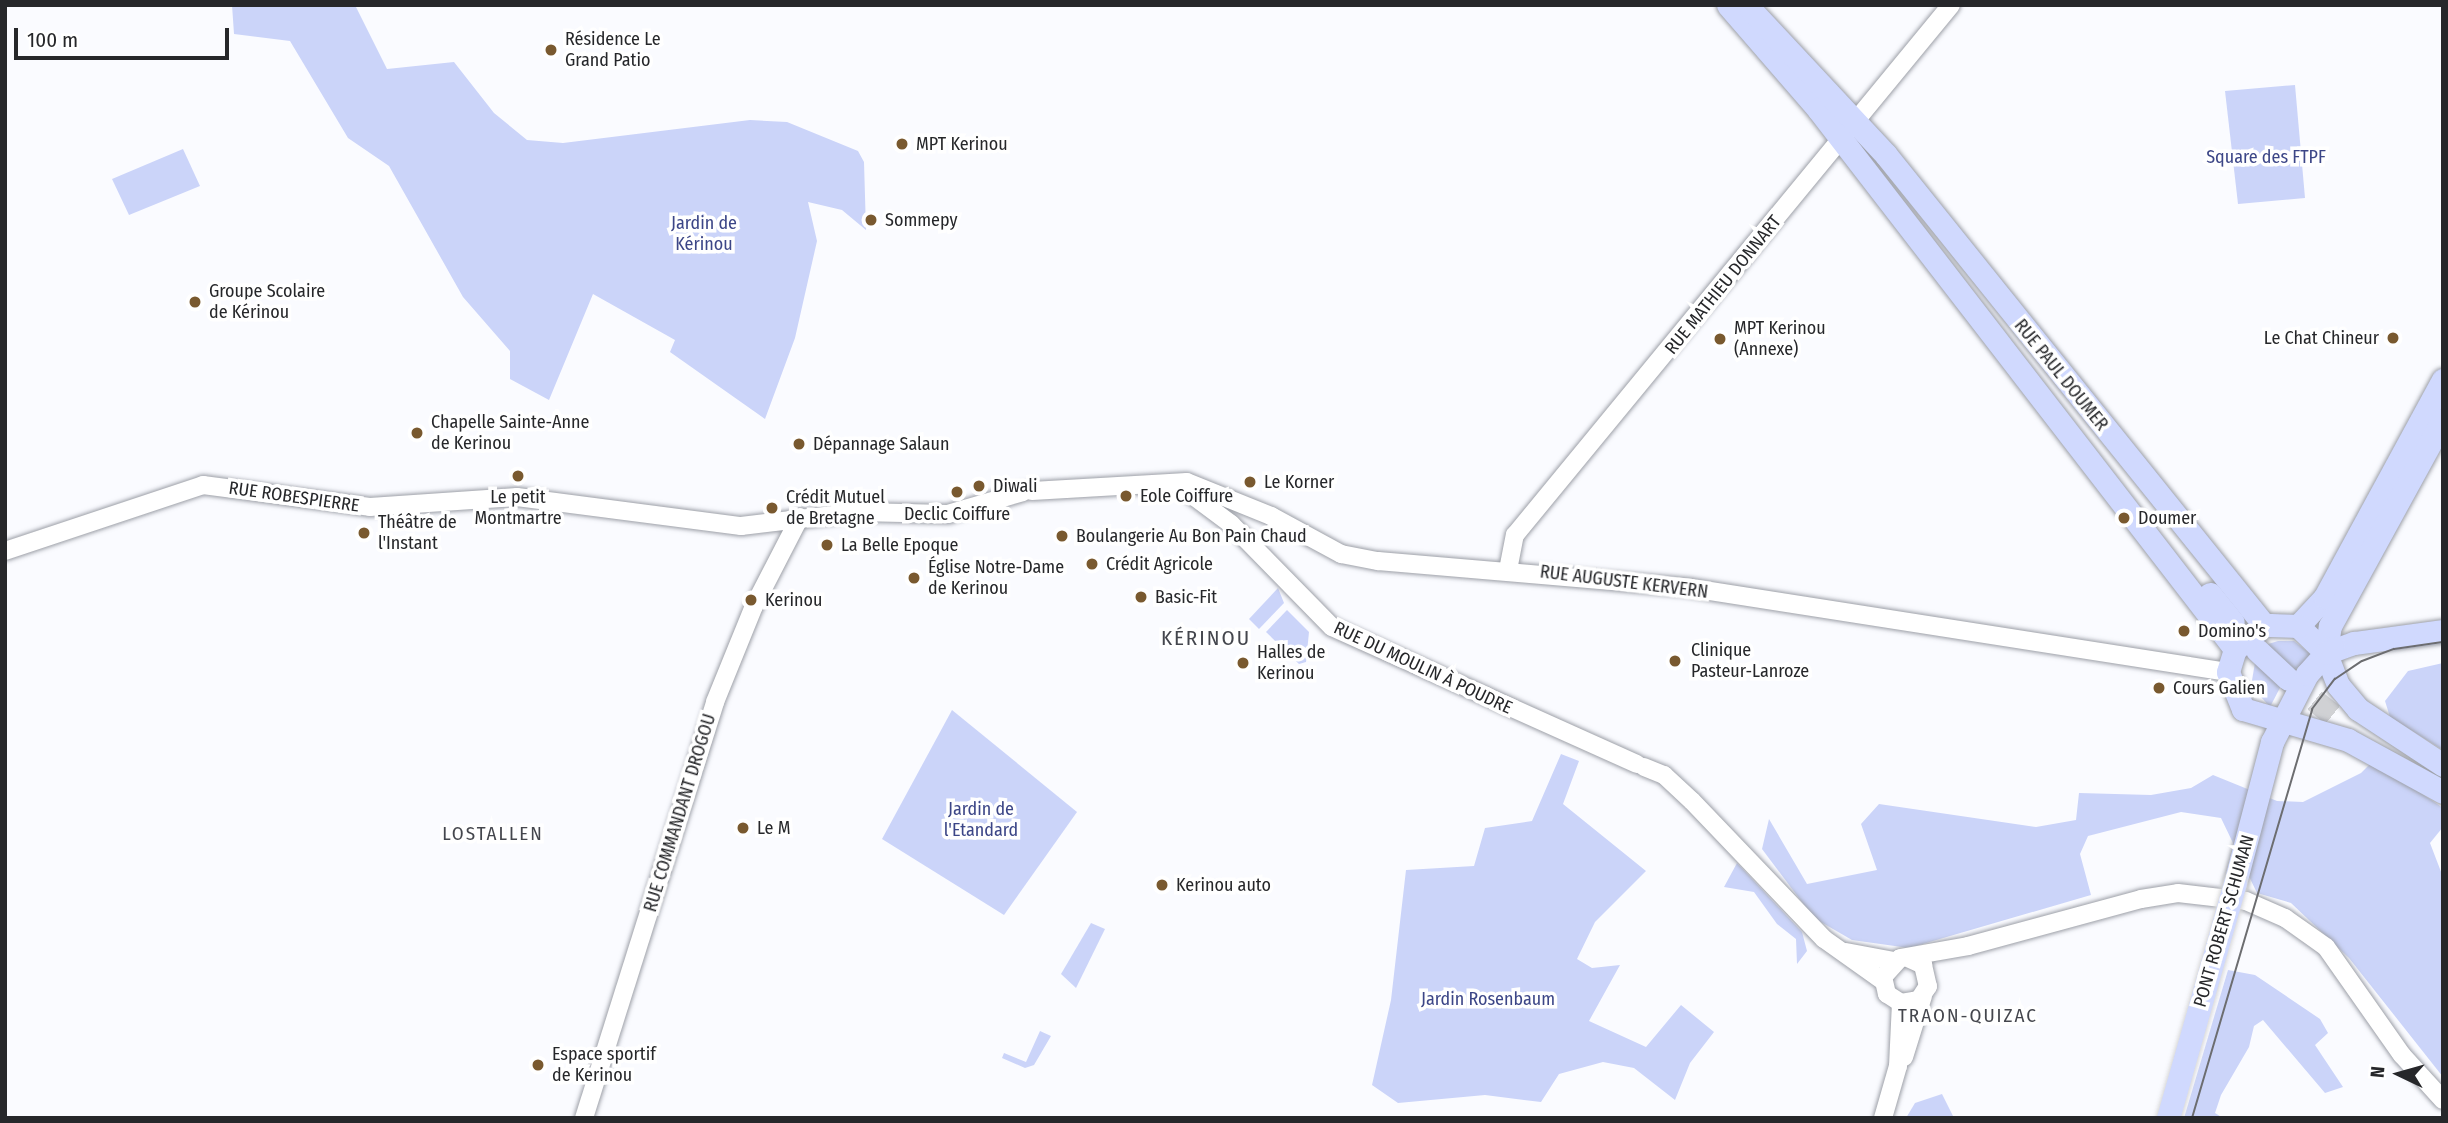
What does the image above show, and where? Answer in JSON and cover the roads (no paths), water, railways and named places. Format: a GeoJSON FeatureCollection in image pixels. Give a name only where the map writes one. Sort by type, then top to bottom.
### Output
{"type":"FeatureCollection","features":[{"type":"Feature","properties":{"kind":"main road"},"geometry":{"type":"LineString","coordinates":[[1728,5],[1842,144],[1958,296],[1995,322],[2132,508],[2253,649],[2290,677]]}},
{"type":"Feature","properties":{"kind":"main road","name":"RUE PAUL DOUMER"},"geometry":{"type":"LineString","coordinates":[[1747,5],[1858,124],[2264,625]]}},
{"type":"Feature","properties":{"kind":"main road"},"geometry":{"type":"LineString","coordinates":[[2007,309],[2026,343],[2235,619],[2132,508]]}},
{"type":"Feature","properties":{"kind":"main road"},"geometry":{"type":"LineString","coordinates":[[2298,626],[2325,597],[2443,380]]}},
{"type":"Feature","properties":{"kind":"main road"},"geometry":{"type":"LineString","coordinates":[[2326,653],[2330,626],[2443,420]]}},
{"type":"Feature","properties":{"kind":"main road"},"geometry":{"type":"LineString","coordinates":[[2443,765],[2358,709],[2338,685],[2326,653],[2298,626],[2264,625],[2253,649],[2228,672],[2243,709],[2279,723],[2317,729],[2367,748],[2443,792]]}},
{"type":"Feature","properties":{"kind":"main road"},"geometry":{"type":"LineString","coordinates":[[2326,653],[2354,643],[2443,631]]}},
{"type":"Feature","properties":{"kind":"main road","name":"PONT ROBERT SCHUMAN"},"geometry":{"type":"LineString","coordinates":[[2168,1118],[2279,723],[2300,684],[2326,653]]}},
{"type":"Feature","properties":{"kind":"main road"},"geometry":{"type":"LineString","coordinates":[[2443,775],[2342,717],[2443,782]]}},
{"type":"Feature","properties":{"kind":"street","name":"RUE MATHIEU DONNART"},"geometry":{"type":"LineString","coordinates":[[1508,570],[1515,535],[1842,144],[1951,5]]}},
{"type":"Feature","properties":{"kind":"street","name":"RUE AUGUSTE KERVERN"},"geometry":{"type":"LineString","coordinates":[[800,517],[940,515],[1028,491],[1171,481],[1206,487],[1239,506],[1271,516],[1341,554],[1691,588],[2228,672]]}},
{"type":"Feature","properties":{"kind":"street","name":"RUE DU MOULIN À POUDRE"},"geometry":{"type":"LineString","coordinates":[[1171,481],[1231,524],[1332,627],[1664,775],[1807,922],[1883,981],[1887,994],[1901,1003],[1926,987],[1940,963],[1968,946]]}},
{"type":"Feature","properties":{"kind":"street","name":"RUE ROBESPIERRE"},"geometry":{"type":"LineString","coordinates":[[5,551],[202,485],[370,507],[506,496],[741,526],[800,517]]}},
{"type":"Feature","properties":{"kind":"street"},"geometry":{"type":"LineString","coordinates":[[1231,524],[1239,506]]}},
{"type":"Feature","properties":{"kind":"street","name":"RUE COMMANDANT DROGOU"},"geometry":{"type":"LineString","coordinates":[[584,1118],[715,702],[754,606],[800,517]]}},
{"type":"Feature","properties":{"kind":"street","name":"RUE DU MOULIN À POUDRE"},"geometry":{"type":"LineString","coordinates":[[1842,951],[1901,959],[1968,946],[2141,899],[2178,893],[2246,901],[2286,918],[2326,947],[2402,1055],[2443,1100]]}},
{"type":"Feature","properties":{"kind":"street"},"geometry":{"type":"LineString","coordinates":[[1883,981],[1901,959],[1923,965],[1926,987],[1883,1118]]}},
{"type":"Feature","properties":{"kind":"street"},"geometry":{"type":"LineString","coordinates":[[1898,1066],[1901,1003]]}},
{"type":"Feature","properties":{"kind":"tunnel"},"geometry":{"type":"LineString","coordinates":[[2288,679],[2340,720]]}},
{"type":"Feature","properties":{"kind":"tram line"},"geometry":{"type":"LineString","coordinates":[[2192,1118],[2312,709],[2335,679],[2362,661],[2394,649],[2443,642]]}},
{"type":"Feature","properties":{"kind":"place","name":"Résidence Le Grand Patio"},"geometry":{"type":"Point","coordinates":[551,50]}},
{"type":"Feature","properties":{"kind":"place","name":"MPT Kerinou"},"geometry":{"type":"Point","coordinates":[902,144]}},
{"type":"Feature","properties":{"kind":"place","name":"Sommepy"},"geometry":{"type":"Point","coordinates":[871,220]}},
{"type":"Feature","properties":{"kind":"place","name":"Groupe Scolaire de Kérinou"},"geometry":{"type":"Point","coordinates":[195,302]}},
{"type":"Feature","properties":{"kind":"place","name":"Le Chat Chineur"},"geometry":{"type":"Point","coordinates":[2393,338]}},
{"type":"Feature","properties":{"kind":"place","name":"MPT Kerinou (Annexe)"},"geometry":{"type":"Point","coordinates":[1720,339]}},
{"type":"Feature","properties":{"kind":"place","name":"Chapelle Sainte-Anne de Kerinou"},"geometry":{"type":"Point","coordinates":[417,433]}},
{"type":"Feature","properties":{"kind":"place","name":"Dépannage Salaun"},"geometry":{"type":"Point","coordinates":[799,444]}},
{"type":"Feature","properties":{"kind":"place","name":"Le petit Montmartre"},"geometry":{"type":"Point","coordinates":[518,476]}},
{"type":"Feature","properties":{"kind":"place","name":"Le Korner"},"geometry":{"type":"Point","coordinates":[1250,482]}},
{"type":"Feature","properties":{"kind":"place","name":"Diwali"},"geometry":{"type":"Point","coordinates":[979,486]}},
{"type":"Feature","properties":{"kind":"place","name":"Declic Coiffure"},"geometry":{"type":"Point","coordinates":[957,492]}},
{"type":"Feature","properties":{"kind":"place","name":"Eole Coiffure"},"geometry":{"type":"Point","coordinates":[1126,496]}},
{"type":"Feature","properties":{"kind":"place","name":"Crédit Mutuel de Bretagne"},"geometry":{"type":"Point","coordinates":[772,508]}},
{"type":"Feature","properties":{"kind":"place","name":"Doumer"},"geometry":{"type":"Point","coordinates":[2124,518]}},
{"type":"Feature","properties":{"kind":"place","name":"Théâtre de l'Instant"},"geometry":{"type":"Point","coordinates":[364,533]}},
{"type":"Feature","properties":{"kind":"place","name":"Boulangerie Au Bon Pain Chaud"},"geometry":{"type":"Point","coordinates":[1062,536]}},
{"type":"Feature","properties":{"kind":"place","name":"La Belle Epoque"},"geometry":{"type":"Point","coordinates":[827,545]}},
{"type":"Feature","properties":{"kind":"place","name":"Crédit Agricole"},"geometry":{"type":"Point","coordinates":[1092,564]}},
{"type":"Feature","properties":{"kind":"place","name":"Église Notre-Dame de Kerinou"},"geometry":{"type":"Point","coordinates":[914,578]}},
{"type":"Feature","properties":{"kind":"place","name":"Basic-Fit"},"geometry":{"type":"Point","coordinates":[1141,597]}},
{"type":"Feature","properties":{"kind":"place","name":"Kerinou"},"geometry":{"type":"Point","coordinates":[751,600]}},
{"type":"Feature","properties":{"kind":"place","name":"Domino's"},"geometry":{"type":"Point","coordinates":[2184,631]}},
{"type":"Feature","properties":{"kind":"place","name":"Clinique Pasteur-Lanroze"},"geometry":{"type":"Point","coordinates":[1675,661]}},
{"type":"Feature","properties":{"kind":"place","name":"Halles de Kerinou"},"geometry":{"type":"Point","coordinates":[1243,663]}},
{"type":"Feature","properties":{"kind":"place","name":"Cours Galien"},"geometry":{"type":"Point","coordinates":[2159,688]}},
{"type":"Feature","properties":{"kind":"place","name":"Le M"},"geometry":{"type":"Point","coordinates":[743,828]}},
{"type":"Feature","properties":{"kind":"place","name":"Kerinou auto"},"geometry":{"type":"Point","coordinates":[1162,885]}},
{"type":"Feature","properties":{"kind":"place","name":"Espace sportif de Kerinou"},"geometry":{"type":"Point","coordinates":[538,1065]}},
{"type":"Feature","properties":{"kind":"district","name":"KÉRINOU"},"geometry":{"type":"Point","coordinates":[1206,638]}},
{"type":"Feature","properties":{"kind":"district","name":"LOSTALLEN"},"geometry":{"type":"Point","coordinates":[493,834]}},
{"type":"Feature","properties":{"kind":"district","name":"TRAON-QUIZAC"},"geometry":{"type":"Point","coordinates":[1968,1016]}},
{"type":"Feature","properties":{"kind":"park label","name":"Square des FTPF"},"geometry":{"type":"Point","coordinates":[2266,157]}},
{"type":"Feature","properties":{"kind":"park label","name":"Jardin de Kérinou"},"geometry":{"type":"Point","coordinates":[704,234]}},
{"type":"Feature","properties":{"kind":"park label","name":"Jardin de l'Etandard"},"geometry":{"type":"Point","coordinates":[981,820]}},
{"type":"Feature","properties":{"kind":"park label","name":"Jardin Rosenbaum"},"geometry":{"type":"Point","coordinates":[1488,999]}}]}
